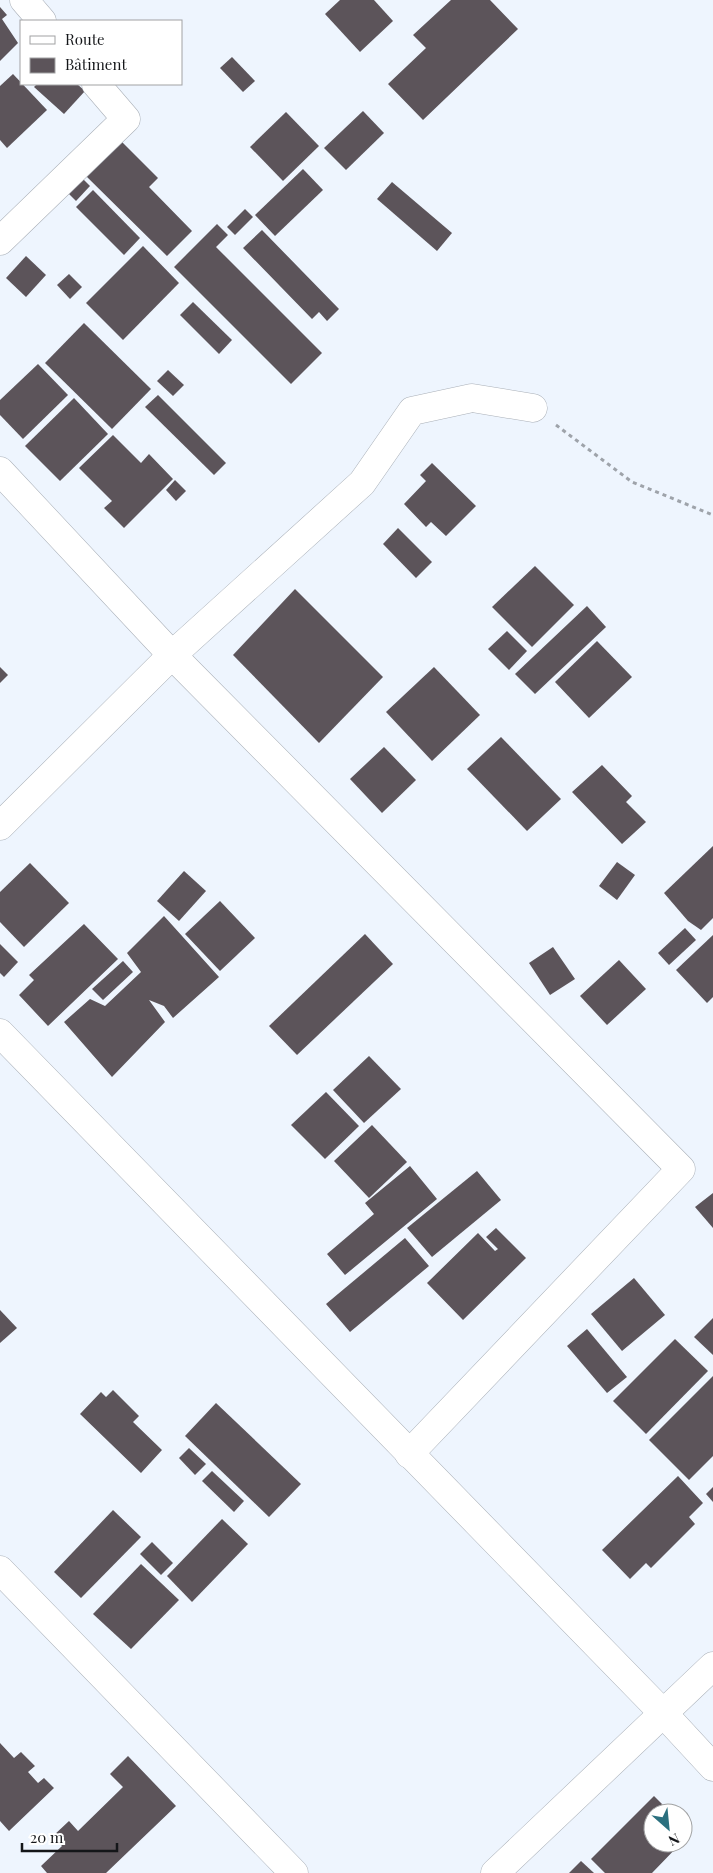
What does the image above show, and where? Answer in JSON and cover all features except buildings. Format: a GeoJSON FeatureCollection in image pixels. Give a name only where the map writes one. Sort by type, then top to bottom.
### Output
{"type":"FeatureCollection","features":[{"type":"Feature","properties":{"kind":"street"},"geometry":{"type":"LineString","coordinates":[[24,0],[41,20]]}},
{"type":"Feature","properties":{"kind":"street"},"geometry":{"type":"LineString","coordinates":[[0,241],[126,119],[97,85]]}},
{"type":"Feature","properties":{"kind":"street"},"geometry":{"type":"LineString","coordinates":[[0,826],[172,655],[362,483],[412,411],[472,398],[533,408]]}},
{"type":"Feature","properties":{"kind":"street"},"geometry":{"type":"LineString","coordinates":[[0,470],[172,655],[681,1169],[409,1454]]}},
{"type":"Feature","properties":{"kind":"street"},"geometry":{"type":"LineString","coordinates":[[0,1033],[663,1713],[713,1767]]}},
{"type":"Feature","properties":{"kind":"street"},"geometry":{"type":"LineString","coordinates":[[0,1570],[294,1873]]}},
{"type":"Feature","properties":{"kind":"street"},"geometry":{"type":"LineString","coordinates":[[495,1873],[713,1666]]}},
{"type":"Feature","properties":{"kind":"path"},"geometry":{"type":"LineString","coordinates":[[533,408],[632,482],[713,515]]}}]}
